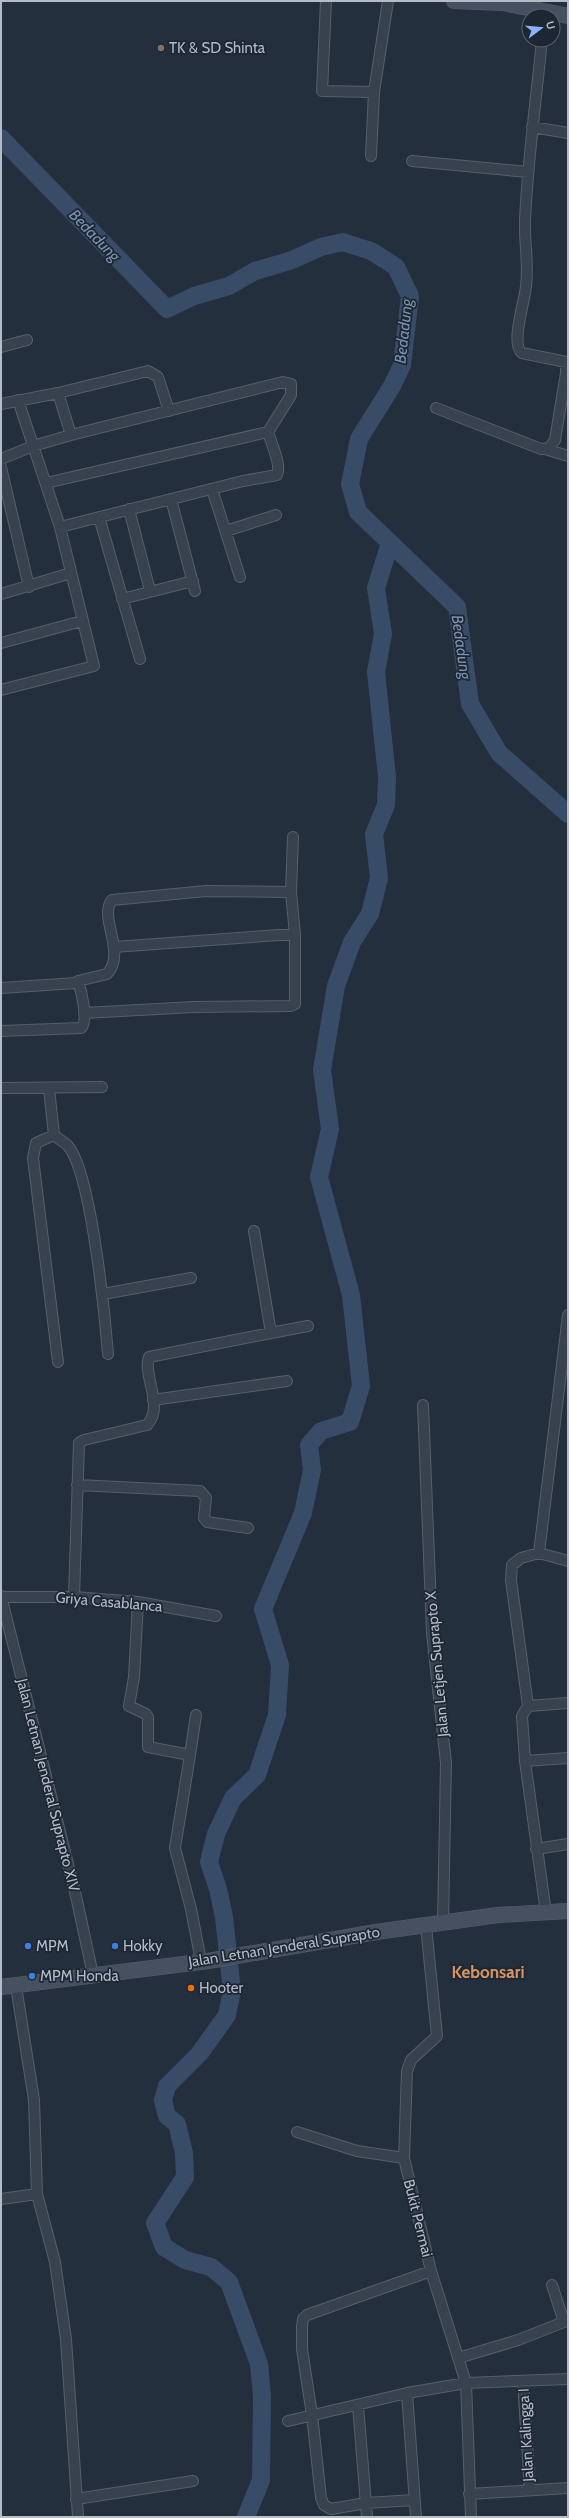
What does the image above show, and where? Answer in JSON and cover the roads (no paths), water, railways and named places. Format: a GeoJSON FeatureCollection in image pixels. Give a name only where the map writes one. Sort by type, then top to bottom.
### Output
{"type":"FeatureCollection","features":[{"type":"Feature","properties":{"kind":"main road"},"geometry":{"type":"LineString","coordinates":[[454,1],[498,2],[522,8]]}},
{"type":"Feature","properties":{"kind":"main road","name":"Jalan Letnan Jenderal Suprapto"},"geometry":{"type":"LineString","coordinates":[[8,1986],[204,1961],[376,1932],[443,1924],[498,1915],[568,1911]]}},
{"type":"Feature","properties":{"kind":"street"},"geometry":{"type":"LineString","coordinates":[[326,1],[322,91],[374,92]]}},
{"type":"Feature","properties":{"kind":"street"},"geometry":{"type":"LineString","coordinates":[[371,156],[374,92],[388,1]]}},
{"type":"Feature","properties":{"kind":"street"},"geometry":{"type":"LineString","coordinates":[[541,48],[528,172],[525,228],[528,257],[526,287],[516,342],[522,353],[564,360],[567,365],[554,440],[552,445],[545,449]]}},
{"type":"Feature","properties":{"kind":"street"},"geometry":{"type":"LineString","coordinates":[[532,127],[568,134]]}},
{"type":"Feature","properties":{"kind":"street"},"geometry":{"type":"LineString","coordinates":[[412,161],[528,172]]}},
{"type":"Feature","properties":{"kind":"street"},"geometry":{"type":"LineString","coordinates":[[1,347],[28,340]]}},
{"type":"Feature","properties":{"kind":"street"},"geometry":{"type":"LineString","coordinates":[[1,404],[58,393],[148,371],[158,377],[169,411]]}},
{"type":"Feature","properties":{"kind":"street"},"geometry":{"type":"LineString","coordinates":[[1,458],[71,434],[288,382],[292,389],[291,395],[268,432],[46,483]]}},
{"type":"Feature","properties":{"kind":"street"},"geometry":{"type":"LineString","coordinates":[[58,393],[71,434]]}},
{"type":"Feature","properties":{"kind":"street"},"geometry":{"type":"LineString","coordinates":[[1,690],[93,667],[60,527],[18,400]]}},
{"type":"Feature","properties":{"kind":"street"},"geometry":{"type":"LineString","coordinates":[[436,408],[528,445],[568,456]]}},
{"type":"Feature","properties":{"kind":"street"},"geometry":{"type":"LineString","coordinates":[[60,527],[212,488],[278,474],[274,452],[268,432]]}},
{"type":"Feature","properties":{"kind":"street"},"geometry":{"type":"LineString","coordinates":[[1,466],[29,587]]}},
{"type":"Feature","properties":{"kind":"street"},"geometry":{"type":"LineString","coordinates":[[212,488],[240,577]]}},
{"type":"Feature","properties":{"kind":"street"},"geometry":{"type":"LineString","coordinates":[[122,599],[150,591],[194,586],[171,499]]}},
{"type":"Feature","properties":{"kind":"street"},"geometry":{"type":"LineString","coordinates":[[129,509],[150,591]]}},
{"type":"Feature","properties":{"kind":"street"},"geometry":{"type":"LineString","coordinates":[[226,531],[276,515]]}},
{"type":"Feature","properties":{"kind":"street"},"geometry":{"type":"LineString","coordinates":[[99,517],[140,659]]}},
{"type":"Feature","properties":{"kind":"street"},"geometry":{"type":"LineString","coordinates":[[1,594],[29,587],[71,573]]}},
{"type":"Feature","properties":{"kind":"street"},"geometry":{"type":"LineString","coordinates":[[1,643],[82,621]]}},
{"type":"Feature","properties":{"kind":"street"},"geometry":{"type":"LineString","coordinates":[[84,1013],[194,1007],[291,1006],[294,1004],[296,997],[295,935],[291,892],[293,837]]}},
{"type":"Feature","properties":{"kind":"street"},"geometry":{"type":"LineString","coordinates":[[1,988],[76,983],[78,981],[107,974],[113,964],[114,947],[108,909],[112,900],[206,890],[291,892]]}},
{"type":"Feature","properties":{"kind":"street"},"geometry":{"type":"LineString","coordinates":[[114,947],[271,935],[295,935]]}},
{"type":"Feature","properties":{"kind":"street"},"geometry":{"type":"LineString","coordinates":[[1,1031],[81,1028],[84,1022],[84,1013],[82,992],[78,981]]}},
{"type":"Feature","properties":{"kind":"street"},"geometry":{"type":"LineString","coordinates":[[1,1088],[49,1089],[102,1087]]}},
{"type":"Feature","properties":{"kind":"street"},"geometry":{"type":"LineString","coordinates":[[49,1089],[54,1135],[69,1147],[77,1164],[84,1189],[103,1294],[108,1354]]}},
{"type":"Feature","properties":{"kind":"street"},"geometry":{"type":"LineString","coordinates":[[54,1135],[36,1143],[33,1158],[58,1362]]}},
{"type":"Feature","properties":{"kind":"street"},"geometry":{"type":"LineString","coordinates":[[254,1232],[271,1333]]}},
{"type":"Feature","properties":{"kind":"street"},"geometry":{"type":"LineString","coordinates":[[103,1294],[191,1278]]}},
{"type":"Feature","properties":{"kind":"street"},"geometry":{"type":"LineString","coordinates":[[539,1553],[568,1315]]}},
{"type":"Feature","properties":{"kind":"street"},"geometry":{"type":"LineString","coordinates":[[74,1597],[77,1485],[82,1441],[147,1425],[154,1416],[154,1400],[149,1357],[308,1326]]}},
{"type":"Feature","properties":{"kind":"street"},"geometry":{"type":"LineString","coordinates":[[154,1400],[287,1381]]}},
{"type":"Feature","properties":{"kind":"street","name":"Jalan Letjen Suprapto X"},"geometry":{"type":"LineString","coordinates":[[423,1405],[432,1633],[446,1763],[443,1924]]}},
{"type":"Feature","properties":{"kind":"street"},"geometry":{"type":"LineString","coordinates":[[77,1485],[200,1492],[206,1498],[204,1518],[208,1522],[248,1528]]}},
{"type":"Feature","properties":{"kind":"street"},"geometry":{"type":"LineString","coordinates":[[546,1913],[525,1762],[522,1716],[528,1706],[511,1580],[512,1565],[521,1558],[539,1553],[568,1561]]}},
{"type":"Feature","properties":{"kind":"street","name":"Griya Casablanca"},"geometry":{"type":"LineString","coordinates":[[1,1597],[74,1597],[138,1602],[216,1616]]}},
{"type":"Feature","properties":{"kind":"street","name":"Jalan Letnan Jenderal Suprapto XIV"},"geometry":{"type":"LineString","coordinates":[[1,1597],[76,1896],[93,1975]]}},
{"type":"Feature","properties":{"kind":"street"},"geometry":{"type":"LineString","coordinates":[[138,1602],[134,1677],[129,1706],[148,1717],[148,1747],[190,1755]]}},
{"type":"Feature","properties":{"kind":"street"},"geometry":{"type":"LineString","coordinates":[[528,1706],[568,1703]]}},
{"type":"Feature","properties":{"kind":"street"},"geometry":{"type":"LineString","coordinates":[[196,1715],[175,1848],[204,1961]]}},
{"type":"Feature","properties":{"kind":"street"},"geometry":{"type":"LineString","coordinates":[[525,1762],[568,1758]]}},
{"type":"Feature","properties":{"kind":"street"},"geometry":{"type":"LineString","coordinates":[[536,1848],[568,1844]]}},
{"type":"Feature","properties":{"kind":"street","name":"Bukit Permai"},"geometry":{"type":"LineString","coordinates":[[426,1926],[437,2036],[411,2060],[407,2071],[404,2158],[431,2271],[466,2383],[471,2517]]}},
{"type":"Feature","properties":{"kind":"street"},"geometry":{"type":"LineString","coordinates":[[8,1986],[34,2100],[37,2194],[55,2262],[66,2339],[78,2517]]}},
{"type":"Feature","properties":{"kind":"street"},"geometry":{"type":"LineString","coordinates":[[297,2132],[357,2151],[404,2158]]}},
{"type":"Feature","properties":{"kind":"street"},"geometry":{"type":"LineString","coordinates":[[1,2199],[37,2194]]}},
{"type":"Feature","properties":{"kind":"street"},"geometry":{"type":"LineString","coordinates":[[414,2500],[366,2503],[331,2508],[324,2505],[320,2498],[312,2415],[302,2349],[303,2318],[308,2314],[431,2271]]}},
{"type":"Feature","properties":{"kind":"street"},"geometry":{"type":"LineString","coordinates":[[458,2358],[518,2340],[566,2322],[552,2285]]}},
{"type":"Feature","properties":{"kind":"street"},"geometry":{"type":"LineString","coordinates":[[288,2422],[407,2393],[466,2383],[568,2379]]}},
{"type":"Feature","properties":{"kind":"street","name":"Jalan Kalingga I"},"geometry":{"type":"LineString","coordinates":[[523,2381],[530,2490]]}},
{"type":"Feature","properties":{"kind":"street"},"geometry":{"type":"LineString","coordinates":[[407,2393],[416,2517]]}},
{"type":"Feature","properties":{"kind":"street"},"geometry":{"type":"LineString","coordinates":[[358,2405],[367,2517]]}},
{"type":"Feature","properties":{"kind":"street"},"geometry":{"type":"LineString","coordinates":[[76,2499],[193,2481]]}},
{"type":"Feature","properties":{"kind":"street"},"geometry":{"type":"LineString","coordinates":[[469,2494],[568,2488]]}},
{"type":"Feature","properties":{"kind":"waterway","name":"Bedadung"},"geometry":{"type":"LineString","coordinates":[[1,138],[167,309],[194,296],[229,286],[255,271],[292,260],[321,247],[343,242],[371,251],[396,267],[410,296],[402,365],[392,386],[359,439],[350,484],[358,512],[457,607],[470,704],[499,753],[568,814]]}},
{"type":"Feature","properties":{"kind":"waterway"},"geometry":{"type":"LineString","coordinates":[[246,2517],[261,2480],[262,2396],[259,2364],[229,2282],[211,2267],[185,2260],[164,2247],[155,2223],[185,2177],[184,2153],[177,2124],[167,2116],[163,2100],[167,2086],[200,2053],[227,2015],[232,1991],[224,1917],[218,1889],[209,1862],[216,1834],[233,1798],[257,1775],[277,1715],[280,1665],[263,1609],[303,1513],[312,1470],[309,1445],[321,1431],[350,1422],[361,1386],[351,1295],[319,1177],[330,1129],[322,1070],[336,986],[352,942],[370,914],[379,878],[374,834],[386,805],[387,777],[376,672],[383,634],[376,588],[390,543]]}},
{"type":"Feature","properties":{"kind":"place","name":"TK & SD Shinta"},"geometry":{"type":"Point","coordinates":[161,48]}},
{"type":"Feature","properties":{"kind":"place","name":"MPM"},"geometry":{"type":"Point","coordinates":[28,1946]}},
{"type":"Feature","properties":{"kind":"place","name":"Hokky"},"geometry":{"type":"Point","coordinates":[115,1946]}},
{"type":"Feature","properties":{"kind":"place","name":"MPM Honda"},"geometry":{"type":"Point","coordinates":[32,1976]}},
{"type":"Feature","properties":{"kind":"place","name":"Hooter"},"geometry":{"type":"Point","coordinates":[191,1988]}},
{"type":"Feature","properties":{"kind":"district","name":"Kebonsari"},"geometry":{"type":"Point","coordinates":[488,1972]}}]}
